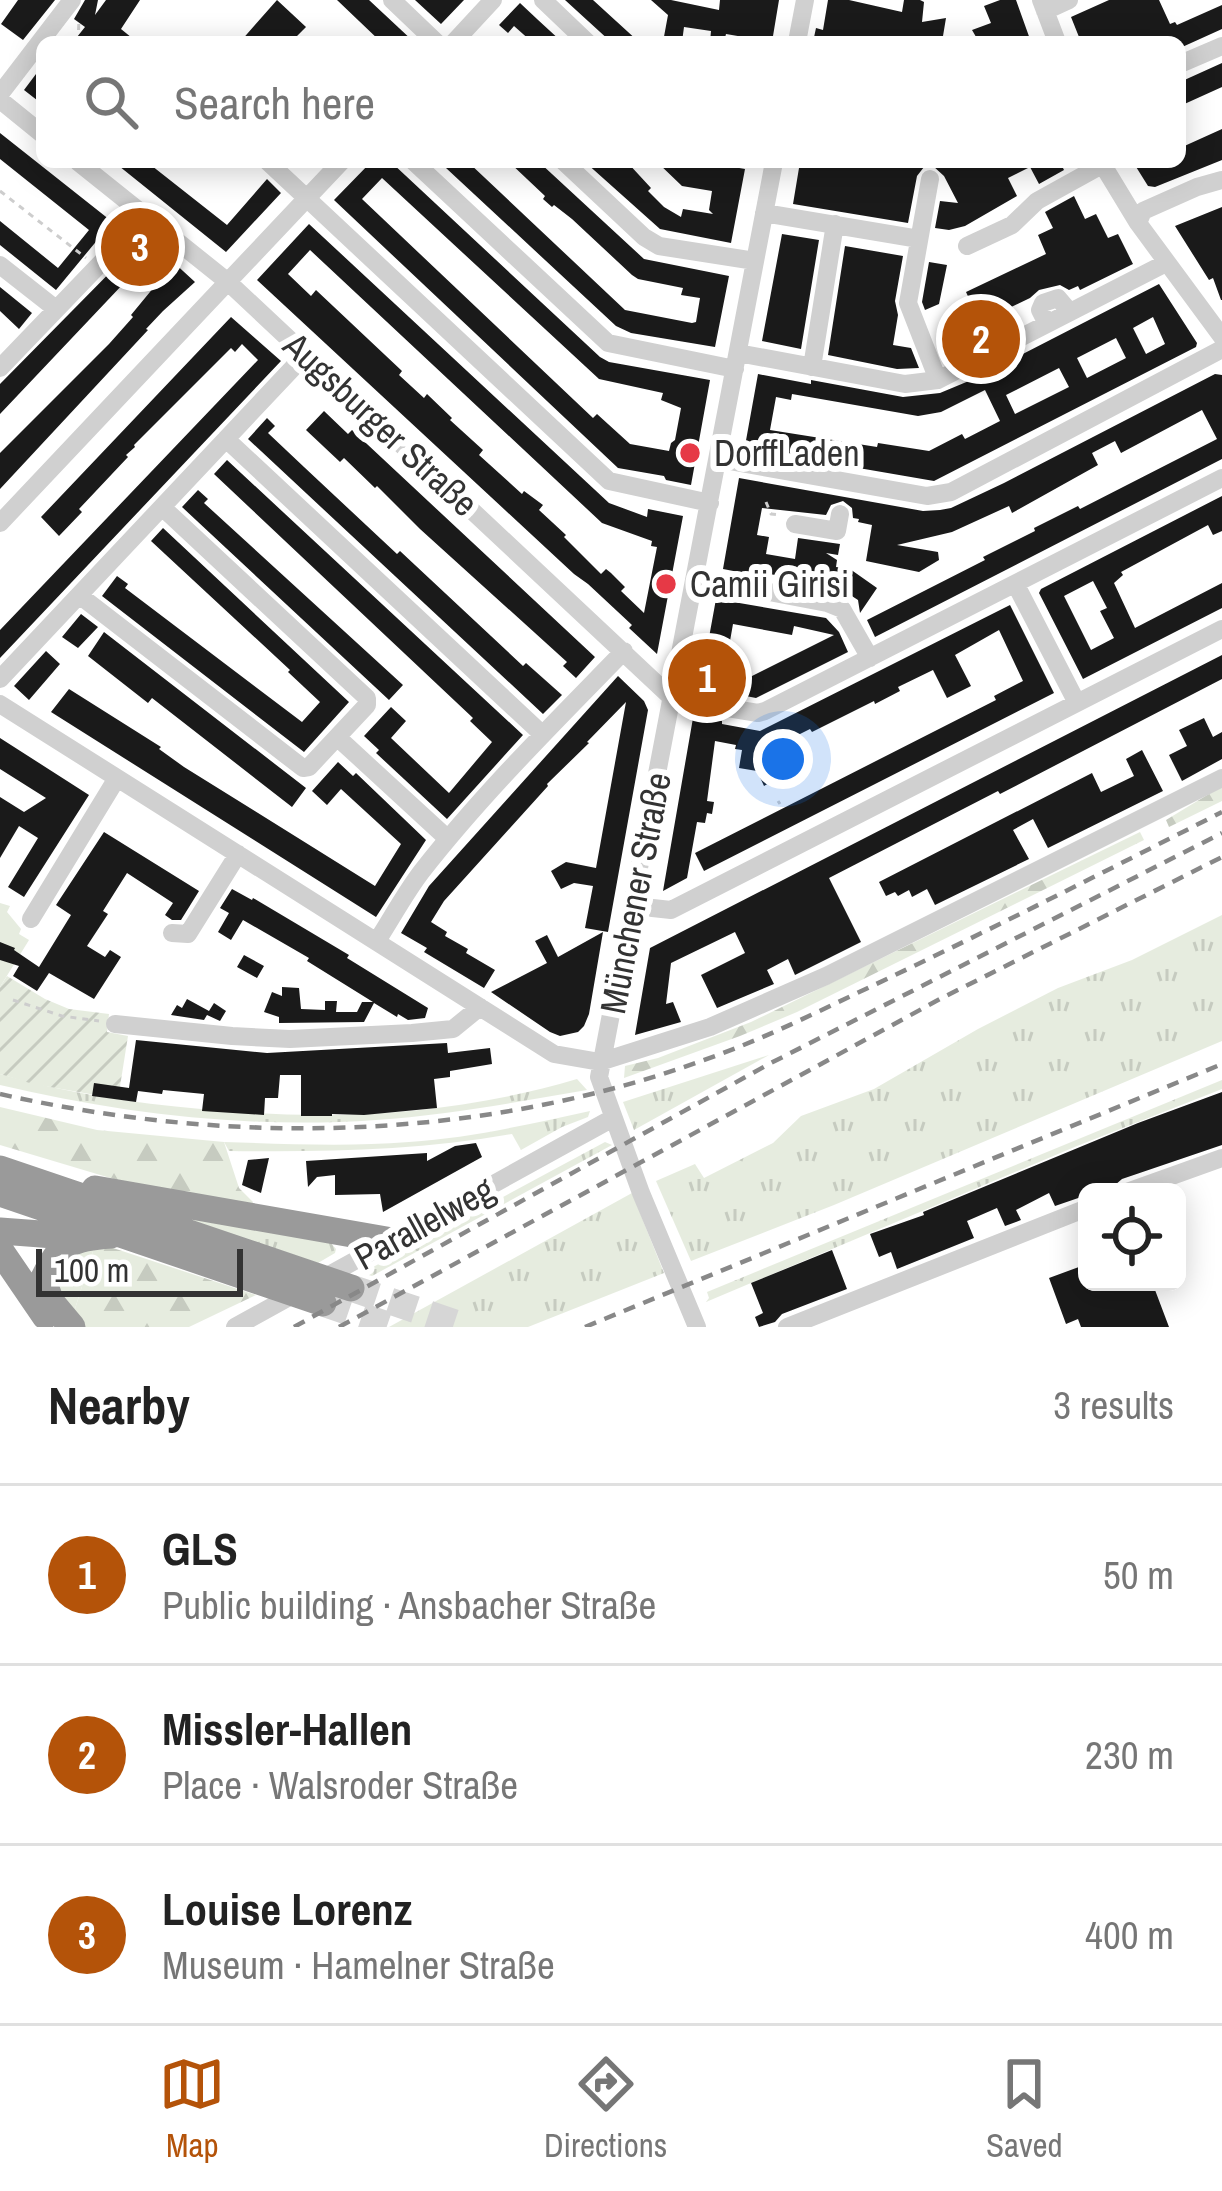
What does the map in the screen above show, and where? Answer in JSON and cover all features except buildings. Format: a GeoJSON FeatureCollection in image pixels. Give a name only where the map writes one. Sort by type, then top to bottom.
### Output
{"type":"FeatureCollection","features":[{"type":"Feature","properties":{"kind":"highway"},"geometry":{"type":"LineString","coordinates":[[0,1168],[350,1272],[344,1242],[323,1230]]}},
{"type":"Feature","properties":{"kind":"highway"},"geometry":{"type":"LineString","coordinates":[[48,1185],[116,1190],[392,1241]]}},
{"type":"Feature","properties":{"kind":"highway"},"geometry":{"type":"LineString","coordinates":[[0,1193],[322,1303]]}},
{"type":"Feature","properties":{"kind":"highway"},"geometry":{"type":"LineString","coordinates":[[0,1231],[122,1235]]}},
{"type":"Feature","properties":{"kind":"highway"},"geometry":{"type":"LineString","coordinates":[[71,1327],[51,1302],[43,1280],[54,1256],[81,1237]]}},
{"type":"Feature","properties":{"kind":"highway"},"geometry":{"type":"LineString","coordinates":[[0,1250],[54,1327]]}},
{"type":"Feature","properties":{"kind":"street"},"geometry":{"type":"LineString","coordinates":[[392,0],[430,36]]}},
{"type":"Feature","properties":{"kind":"street"},"geometry":{"type":"LineString","coordinates":[[460,36],[494,0]]}},
{"type":"Feature","properties":{"kind":"street"},"geometry":{"type":"LineString","coordinates":[[543,0],[581,36]]}},
{"type":"Feature","properties":{"kind":"street"},"geometry":{"type":"LineString","coordinates":[[798,36],[805,0]]}},
{"type":"Feature","properties":{"kind":"street"},"geometry":{"type":"LineString","coordinates":[[1055,36],[1043,5],[1069,0]]}},
{"type":"Feature","properties":{"kind":"street"},"geometry":{"type":"LineString","coordinates":[[51,36],[76,6]]}},
{"type":"Feature","properties":{"kind":"street"},"geometry":{"type":"LineString","coordinates":[[1186,61],[1222,46]]}},
{"type":"Feature","properties":{"kind":"street"},"geometry":{"type":"LineString","coordinates":[[36,54],[0,97],[36,129]]}},
{"type":"Feature","properties":{"kind":"street","name":"Augsburger Straße"},"geometry":{"type":"LineString","coordinates":[[86,168],[228,282],[673,699]]}},
{"type":"Feature","properties":{"kind":"street"},"geometry":{"type":"LineString","coordinates":[[274,168],[609,481],[710,503]]}},
{"type":"Feature","properties":{"kind":"street"},"geometry":{"type":"LineString","coordinates":[[0,523],[334,168]]}},
{"type":"Feature","properties":{"kind":"street"},"geometry":{"type":"LineString","coordinates":[[420,168],[608,343],[812,367],[905,384],[938,380],[1166,263]]}},
{"type":"Feature","properties":{"kind":"street"},"geometry":{"type":"LineString","coordinates":[[571,168],[659,246],[755,261]]}},
{"type":"Feature","properties":{"kind":"street","name":"Münchener Straße"},"geometry":{"type":"LineString","coordinates":[[697,1327],[599,1077],[773,168]]}},
{"type":"Feature","properties":{"kind":"street"},"geometry":{"type":"LineString","coordinates":[[968,246],[1012,225],[1037,201],[1096,168]]}},
{"type":"Feature","properties":{"kind":"street"},"geometry":{"type":"LineString","coordinates":[[1108,168],[1175,259],[1198,302]]}},
{"type":"Feature","properties":{"kind":"street"},"geometry":{"type":"LineString","coordinates":[[930,179],[908,303],[938,380]]}},
{"type":"Feature","properties":{"kind":"street"},"geometry":{"type":"LineString","coordinates":[[1144,219],[1197,188],[1220,181]]}},
{"type":"Feature","properties":{"kind":"street"},"geometry":{"type":"LineString","coordinates":[[764,214],[920,239]]}},
{"type":"Feature","properties":{"kind":"street"},"geometry":{"type":"LineString","coordinates":[[0,368],[146,216]]}},
{"type":"Feature","properties":{"kind":"street"},"geometry":{"type":"LineString","coordinates":[[1144,219],[1166,263],[1222,337]]}},
{"type":"Feature","properties":{"kind":"street"},"geometry":{"type":"LineString","coordinates":[[812,367],[835,224]]}},
{"type":"Feature","properties":{"kind":"street"},"geometry":{"type":"LineString","coordinates":[[0,265],[56,309]]}},
{"type":"Feature","properties":{"kind":"street"},"geometry":{"type":"LineString","coordinates":[[1198,302],[1222,299]]}},
{"type":"Feature","properties":{"kind":"street"},"geometry":{"type":"LineString","coordinates":[[718,458],[843,497],[951,492],[1222,349]]}},
{"type":"Feature","properties":{"kind":"street"},"geometry":{"type":"LineString","coordinates":[[0,679],[306,354]]}},
{"type":"Feature","properties":{"kind":"street"},"geometry":{"type":"LineString","coordinates":[[226,439],[542,734]]}},
{"type":"Feature","properties":{"kind":"street"},"geometry":{"type":"LineString","coordinates":[[673,699],[758,713],[1222,478]]}},
{"type":"Feature","properties":{"kind":"street"},"geometry":{"type":"LineString","coordinates":[[795,524],[837,531],[843,497]]}},
{"type":"Feature","properties":{"kind":"street"},"geometry":{"type":"LineString","coordinates":[[79,595],[303,768],[309,767],[367,705],[367,698],[162,507]]}},
{"type":"Feature","properties":{"kind":"street"},"geometry":{"type":"LineString","coordinates":[[695,578],[842,609],[870,658]]}},
{"type":"Feature","properties":{"kind":"street"},"geometry":{"type":"LineString","coordinates":[[1016,585],[1077,703]]}},
{"type":"Feature","properties":{"kind":"street"},"geometry":{"type":"LineString","coordinates":[[634,906],[670,910],[1222,628]]}},
{"type":"Feature","properties":{"kind":"street"},"geometry":{"type":"LineString","coordinates":[[377,941],[419,874],[448,839],[624,651]]}},
{"type":"Feature","properties":{"kind":"street"},"geometry":{"type":"LineString","coordinates":[[0,704],[554,1054],[600,1062],[710,1027],[826,976],[1222,778]]}},
{"type":"Feature","properties":{"kind":"street"},"geometry":{"type":"LineString","coordinates":[[337,737],[448,839]]}},
{"type":"Feature","properties":{"kind":"street"},"geometry":{"type":"LineString","coordinates":[[31,919],[117,778]]}},
{"type":"Feature","properties":{"kind":"street"},"geometry":{"type":"LineString","coordinates":[[172,933],[188,934],[238,854]]}},
{"type":"Feature","properties":{"kind":"street"},"geometry":{"type":"LineString","coordinates":[[115,1024],[290,1039],[453,1029],[480,1007]]}},
{"type":"Feature","properties":{"kind":"street","name":"Parallelweg"},"geometry":{"type":"LineString","coordinates":[[236,1327],[350,1272],[392,1241],[613,1118]]}},
{"type":"Feature","properties":{"kind":"street"},"geometry":{"type":"LineString","coordinates":[[1153,1183],[1222,1159]]}},
{"type":"Feature","properties":{"kind":"street"},"geometry":{"type":"LineString","coordinates":[[787,1327],[1078,1212]]}},
{"type":"Feature","properties":{"kind":"path"},"geometry":{"type":"LineString","coordinates":[[76,6],[78,36]]}},
{"type":"Feature","properties":{"kind":"path"},"geometry":{"type":"LineString","coordinates":[[0,190],[97,267]]}},
{"type":"Feature","properties":{"kind":"path"},"geometry":{"type":"LineString","coordinates":[[766,502],[771,514],[783,515],[790,525],[795,524]]}},
{"type":"Feature","properties":{"kind":"path"},"geometry":{"type":"LineString","coordinates":[[13,1000],[62,1016],[115,1024]]}},
{"type":"Feature","properties":{"kind":"green space"},"geometry":{"type":"Polygon","coordinates":[[[1222,786],[1222,801],[1169,827],[1166,820],[1222,786]]]}},
{"type":"Feature","properties":{"kind":"green space"},"geometry":{"type":"Polygon","coordinates":[[[1140,832],[1144,840],[797,1012],[624,1078],[625,1066],[751,1022],[1140,832]]]}},
{"type":"Feature","properties":{"kind":"green space"},"geometry":{"type":"Polygon","coordinates":[[[0,903],[10,906],[7,912],[21,929],[19,934],[29,940],[0,987],[0,903]]]}},
{"type":"Feature","properties":{"kind":"green space"},"geometry":{"type":"Polygon","coordinates":[[[1222,915],[1222,1041],[691,1261],[656,1181],[695,1164],[704,1178],[773,1143],[801,1116],[874,1089],[1058,988],[1132,960],[1222,915]]]}},
{"type":"Feature","properties":{"kind":"green space"},"geometry":{"type":"Polygon","coordinates":[[[7,976],[69,1009],[109,1014],[107,1032],[128,1036],[118,1099],[0,1074],[0,987],[7,976]]]}},
{"type":"Feature","properties":{"kind":"green space"},"geometry":{"type":"Polygon","coordinates":[[[769,1055],[634,1130],[623,1102],[769,1055]]]}},
{"type":"Feature","properties":{"kind":"green space"},"geometry":{"type":"Polygon","coordinates":[[[0,1074],[125,1100],[297,1115],[437,1108],[577,1079],[587,1090],[403,1118],[234,1121],[93,1104],[0,1085],[0,1074]]]}},
{"type":"Feature","properties":{"kind":"green space"},"geometry":{"type":"Polygon","coordinates":[[[1222,1080],[1222,1089],[706,1302],[707,1292],[1222,1080]]]}},
{"type":"Feature","properties":{"kind":"green space"},"geometry":{"type":"Polygon","coordinates":[[[0,1107],[97,1130],[224,1142],[239,1188],[253,1202],[251,1208],[127,1183],[0,1145],[0,1107]]]}},
{"type":"Feature","properties":{"kind":"green space"},"geometry":{"type":"Polygon","coordinates":[[[590,1111],[588,1117],[521,1150],[512,1134],[336,1151],[229,1151],[224,1142],[409,1142],[590,1111]]]}},
{"type":"Feature","properties":{"kind":"green space"},"geometry":{"type":"Polygon","coordinates":[[[605,1142],[612,1145],[372,1276],[362,1273],[605,1142]]]}},
{"type":"Feature","properties":{"kind":"green space"},"geometry":{"type":"Polygon","coordinates":[[[632,1193],[664,1273],[528,1327],[389,1327],[632,1193]]]}},
{"type":"Feature","properties":{"kind":"green space"},"geometry":{"type":"Polygon","coordinates":[[[149,1202],[330,1242],[335,1253],[318,1263],[149,1202]]]}},
{"type":"Feature","properties":{"kind":"green space"},"geometry":{"type":"Polygon","coordinates":[[[94,1248],[74,1322],[54,1277],[72,1252],[94,1248]]]}},
{"type":"Feature","properties":{"kind":"green space"},"geometry":{"type":"Polygon","coordinates":[[[94,1248],[113,1248],[256,1295],[189,1327],[80,1327],[74,1312],[94,1248]]]}},
{"type":"Feature","properties":{"kind":"tunnel"},"geometry":{"type":"LineString","coordinates":[[351,1288],[467,1327]]}},
{"type":"Feature","properties":{"kind":"tunnel"},"geometry":{"type":"LineString","coordinates":[[323,1303],[393,1327]]}},
{"type":"Feature","properties":{"kind":"railway"},"geometry":{"type":"LineString","coordinates":[[0,1094],[182,1123],[273,1128],[365,1127],[546,1104],[635,1082],[761,1038],[1222,812]]}},
{"type":"Feature","properties":{"kind":"railway"},"geometry":{"type":"LineString","coordinates":[[294,1327],[769,1064],[1222,833]]}},
{"type":"Feature","properties":{"kind":"railway"},"geometry":{"type":"LineString","coordinates":[[339,1327],[940,999],[1222,857]]}},
{"type":"Feature","properties":{"kind":"railway"},"geometry":{"type":"LineString","coordinates":[[585,1327],[1222,1064]]}},
{"type":"Feature","properties":{"kind":"place","name":"Louise Lorenz"},"geometry":{"type":"Point","coordinates":[140,247]}},
{"type":"Feature","properties":{"kind":"place","name":"Missler-Hallen"},"geometry":{"type":"Point","coordinates":[981,339]}},
{"type":"Feature","properties":{"kind":"place","name":"DorffLaden"},"geometry":{"type":"Point","coordinates":[690,453]}},
{"type":"Feature","properties":{"kind":"place","name":"Camii Girisi"},"geometry":{"type":"Point","coordinates":[666,584]}},
{"type":"Feature","properties":{"kind":"place","name":"GLS"},"geometry":{"type":"Point","coordinates":[707,678]}}]}
